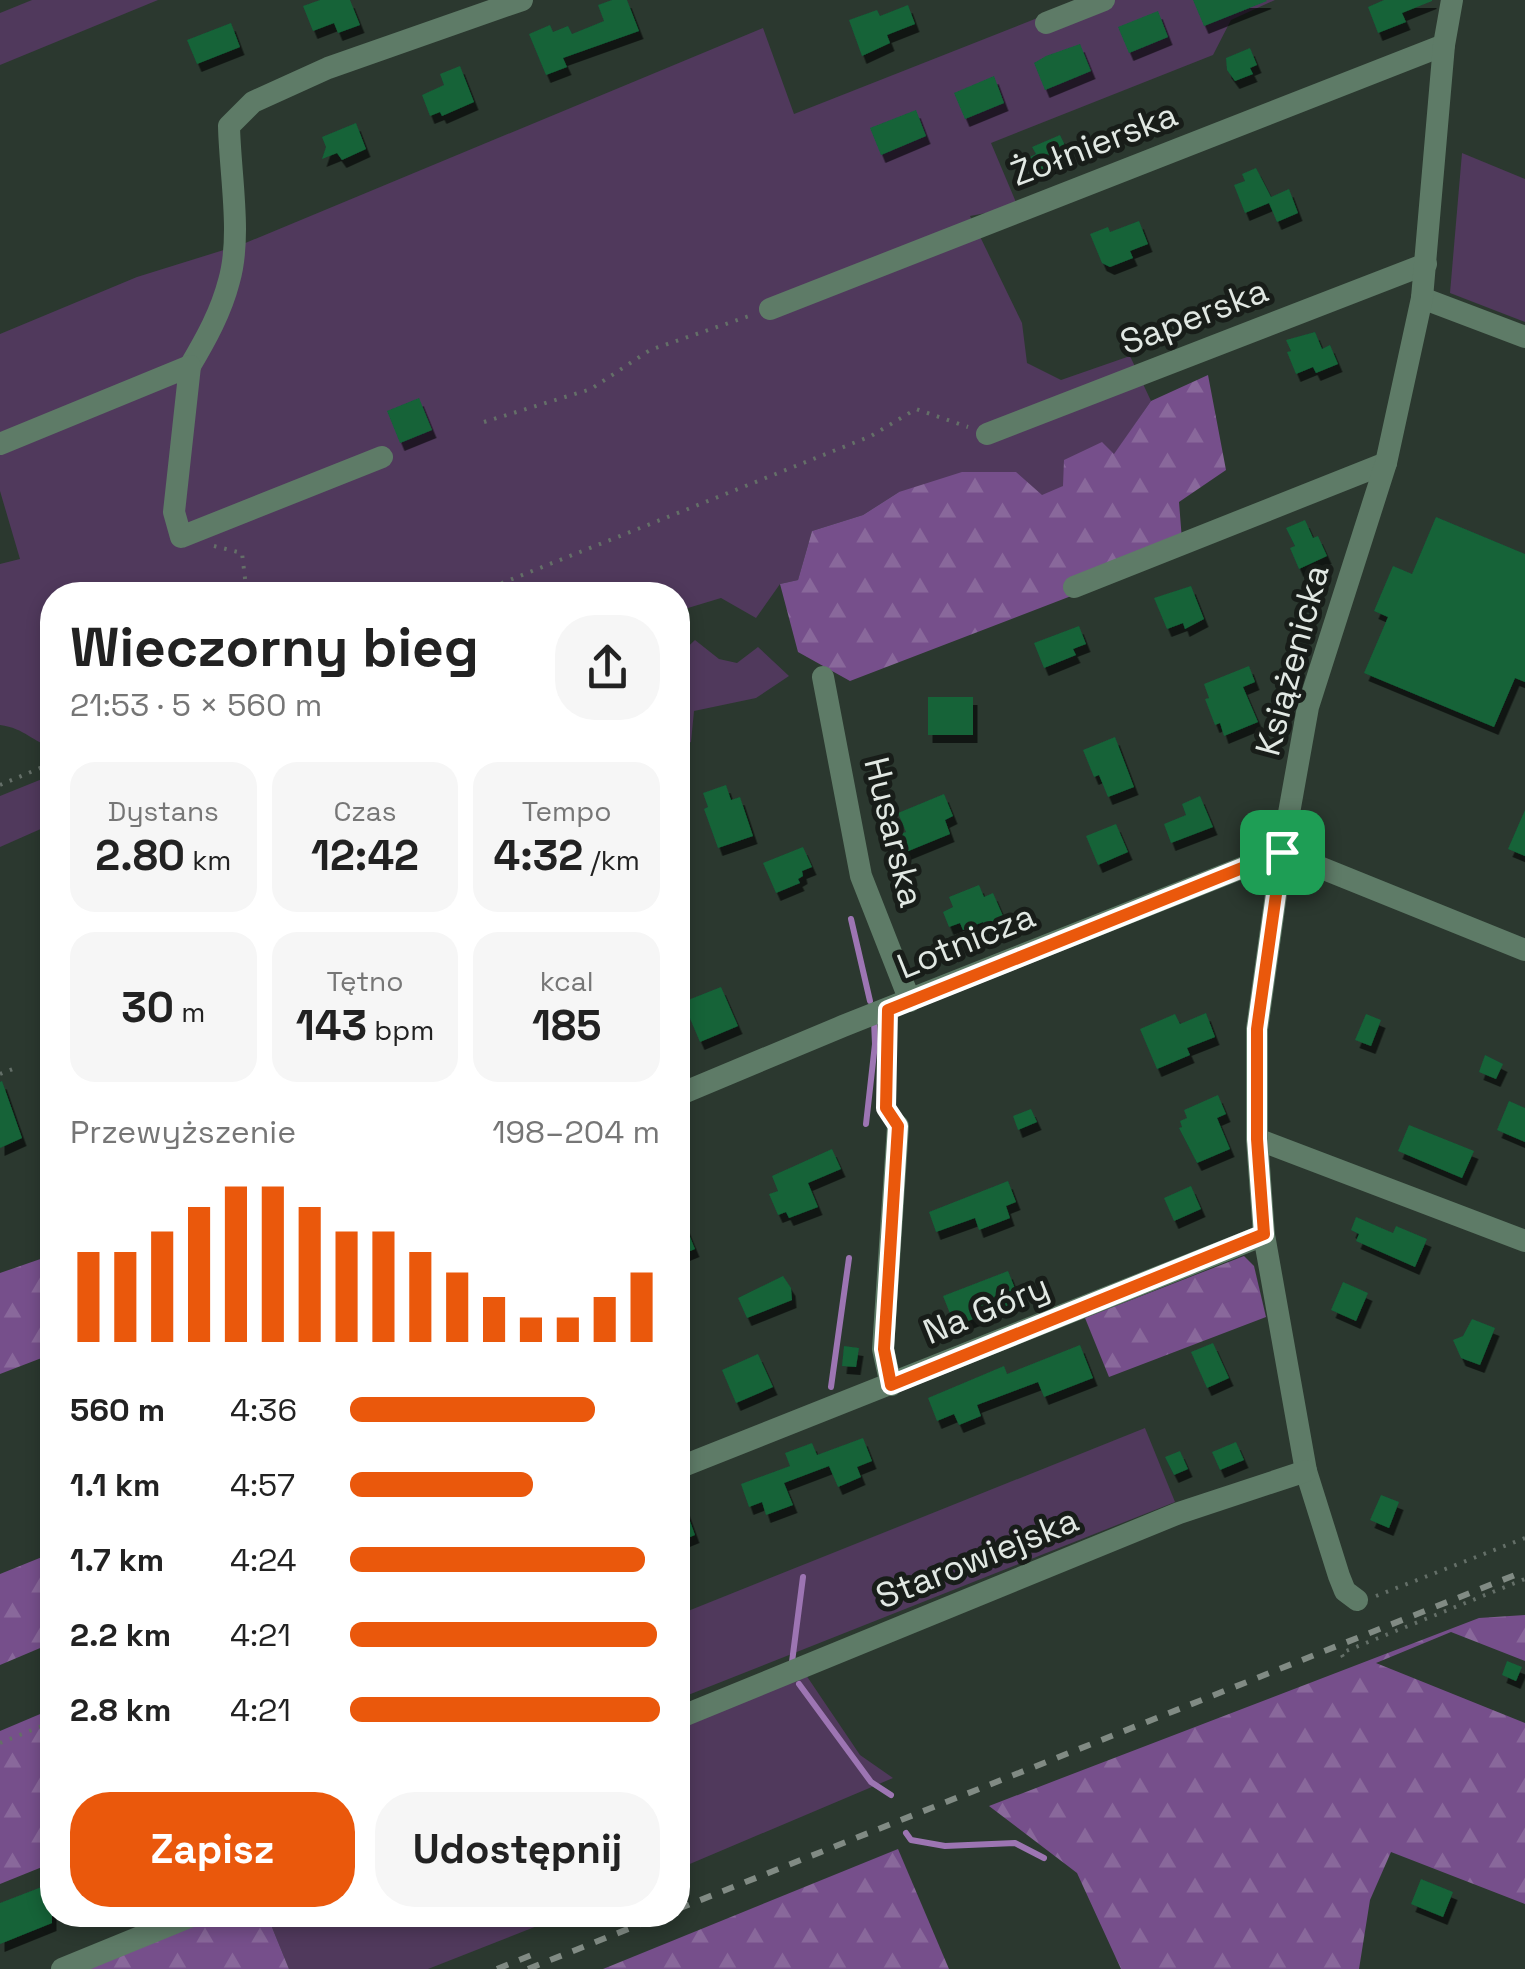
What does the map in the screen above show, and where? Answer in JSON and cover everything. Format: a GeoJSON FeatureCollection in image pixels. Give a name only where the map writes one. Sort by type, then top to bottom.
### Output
{"type":"FeatureCollection","features":[{"type":"Feature","properties":{"kind":"street"},"geometry":{"type":"LineString","coordinates":[[382,457],[181,537],[174,512],[190,366],[214,325],[230,279],[234,248],[229,126],[253,102],[328,68],[522,0]]}},
{"type":"Feature","properties":{"kind":"street"},"geometry":{"type":"LineString","coordinates":[[1046,23],[1104,0]]}},
{"type":"Feature","properties":{"kind":"street","name":"Książenicka"},"geometry":{"type":"LineString","coordinates":[[1357,1600],[1345,1591],[1339,1576],[1306,1471],[1264,1234],[1257,1139],[1257,1029],[1308,707],[1386,463],[1422,298],[1444,45],[1452,0]]}},
{"type":"Feature","properties":{"kind":"street","name":"Żołnierska"},"geometry":{"type":"LineString","coordinates":[[770,309],[1444,45]]}},
{"type":"Feature","properties":{"kind":"street","name":"Saperska"},"geometry":{"type":"LineString","coordinates":[[987,434],[1426,264]]}},
{"type":"Feature","properties":{"kind":"street"},"geometry":{"type":"LineString","coordinates":[[1422,298],[1525,337]]}},
{"type":"Feature","properties":{"kind":"street"},"geometry":{"type":"LineString","coordinates":[[0,444],[190,366]]}},
{"type":"Feature","properties":{"kind":"street"},"geometry":{"type":"LineString","coordinates":[[1074,588],[1386,463]]}},
{"type":"Feature","properties":{"kind":"street","name":"Husarska"},"geometry":{"type":"LineString","coordinates":[[822,678],[861,876],[899,1006]]}},
{"type":"Feature","properties":{"kind":"street"},"geometry":{"type":"LineString","coordinates":[[1282,852],[1525,950]]}},
{"type":"Feature","properties":{"kind":"street","name":"Lotnicza"},"geometry":{"type":"LineString","coordinates":[[690,1091],[1282,852]]}},
{"type":"Feature","properties":{"kind":"street"},"geometry":{"type":"LineString","coordinates":[[891,1385],[884,1349],[898,1126]]}},
{"type":"Feature","properties":{"kind":"street"},"geometry":{"type":"LineString","coordinates":[[1257,1139],[1525,1240]]}},
{"type":"Feature","properties":{"kind":"street","name":"Na Góry"},"geometry":{"type":"LineString","coordinates":[[690,1463],[1264,1234]]}},
{"type":"Feature","properties":{"kind":"street","name":"Starowiejska"},"geometry":{"type":"LineString","coordinates":[[690,1713],[1179,1514],[1306,1471]]}},
{"type":"Feature","properties":{"kind":"street"},"geometry":{"type":"LineString","coordinates":[[62,1969],[165,1927]]}},
{"type":"Feature","properties":{"kind":"path"},"geometry":{"type":"LineString","coordinates":[[484,422],[591,388],[650,350],[770,309]]}},
{"type":"Feature","properties":{"kind":"path"},"geometry":{"type":"LineString","coordinates":[[505,582],[871,436],[916,410],[987,434]]}},
{"type":"Feature","properties":{"kind":"path"},"geometry":{"type":"LineString","coordinates":[[181,537],[242,552],[245,582]]}},
{"type":"Feature","properties":{"kind":"path"},"geometry":{"type":"LineString","coordinates":[[0,785],[40,768]]}},
{"type":"Feature","properties":{"kind":"path"},"geometry":{"type":"LineString","coordinates":[[898,1126],[886,1108],[899,1006]]}},
{"type":"Feature","properties":{"kind":"path"},"geometry":{"type":"LineString","coordinates":[[0,1074],[18,1067]]}},
{"type":"Feature","properties":{"kind":"path"},"geometry":{"type":"LineString","coordinates":[[1357,1600],[1363,1601],[1525,1538]]}},
{"type":"Feature","properties":{"kind":"path"},"geometry":{"type":"LineString","coordinates":[[1343,1657],[1341,1653],[1525,1579]]}},
{"type":"Feature","properties":{"kind":"path"},"geometry":{"type":"LineString","coordinates":[[0,1743],[40,1727]]}},
{"type":"Feature","properties":{"kind":"shaded area"},"geometry":{"type":"Polygon","coordinates":[[[32,0],[158,0],[0,65],[0,13],[32,0]]]}},
{"type":"Feature","properties":{"kind":"shaded area"},"geometry":{"type":"Polygon","coordinates":[[[1083,0],[1275,0],[1231,20],[1213,55],[991,143],[1018,207],[970,216],[1022,323],[1027,363],[1061,380],[1130,356],[1151,401],[1114,455],[1038,502],[899,492],[863,515],[812,531],[798,580],[780,584],[756,618],[721,598],[690,607],[690,582],[40,582],[40,742],[0,725],[0,564],[20,559],[0,491],[0,334],[137,277],[243,244],[763,28],[794,114],[1083,0]]]}},
{"type":"Feature","properties":{"kind":"shaded area"},"geometry":{"type":"Polygon","coordinates":[[[1462,153],[1525,179],[1525,322],[1450,293],[1462,153]]]}},
{"type":"Feature","properties":{"kind":"shaded area"},"geometry":{"type":"Polygon","coordinates":[[[695,640],[719,659],[737,663],[758,647],[789,676],[756,698],[694,711],[690,742],[690,645],[695,640]]]}},
{"type":"Feature","properties":{"kind":"shaded area"},"geometry":{"type":"Polygon","coordinates":[[[40,780],[40,829],[0,847],[0,796],[40,780]]]}},
{"type":"Feature","properties":{"kind":"shaded area"},"geometry":{"type":"Polygon","coordinates":[[[1145,1428],[1175,1502],[690,1694],[690,1610],[1145,1428]]]}},
{"type":"Feature","properties":{"kind":"shaded area"},"geometry":{"type":"Polygon","coordinates":[[[806,1675],[860,1755],[893,1778],[690,1864],[690,1724],[806,1675]]]}},
{"type":"Feature","properties":{"kind":"shaded area"},"geometry":{"type":"Polygon","coordinates":[[[272,1927],[535,1927],[428,1969],[289,1969],[272,1927]]]}},
{"type":"Feature","properties":{"kind":"green space"},"geometry":{"type":"Polygon","coordinates":[[[1208,375],[1226,470],[1179,502],[1183,553],[850,681],[798,652],[780,584],[798,580],[812,531],[863,515],[899,492],[962,472],[1016,472],[1042,495],[1063,486],[1064,460],[1102,442],[1114,454],[1151,401],[1208,375]]]}},
{"type":"Feature","properties":{"kind":"green space"},"geometry":{"type":"Polygon","coordinates":[[[1244,1256],[1254,1266],[1266,1317],[1109,1377],[1085,1318],[1244,1256]]]}},
{"type":"Feature","properties":{"kind":"green space"},"geometry":{"type":"Polygon","coordinates":[[[40,1259],[40,1359],[0,1374],[0,1273],[40,1259]]]}},
{"type":"Feature","properties":{"kind":"green space"},"geometry":{"type":"Polygon","coordinates":[[[40,1558],[40,1648],[0,1665],[0,1574],[40,1558]]]}},
{"type":"Feature","properties":{"kind":"green space"},"geometry":{"type":"Polygon","coordinates":[[[1525,1615],[1525,1661],[1451,1632],[1376,1663],[1525,1723],[1525,1904],[1391,1852],[1370,1900],[1359,1969],[1121,1969],[1077,1873],[989,1806],[1479,1618],[1525,1615]]]}},
{"type":"Feature","properties":{"kind":"green space"},"geometry":{"type":"Polygon","coordinates":[[[40,1714],[40,1868],[0,1884],[0,1731],[40,1714]]]}},
{"type":"Feature","properties":{"kind":"green space"},"geometry":{"type":"Polygon","coordinates":[[[898,1849],[949,1969],[603,1969],[898,1849]]]}},
{"type":"Feature","properties":{"kind":"green space"},"geometry":{"type":"Polygon","coordinates":[[[180,1927],[272,1927],[289,1969],[77,1969],[180,1927]]]}},
{"type":"Feature","properties":{"kind":"building"},"geometry":{"type":"Polygon","coordinates":[[[320,0],[350,0],[360,25],[338,33],[334,23],[313,31],[303,6],[320,0]]]}},
{"type":"Feature","properties":{"kind":"building"},"geometry":{"type":"Polygon","coordinates":[[[627,0],[639,31],[563,58],[567,67],[546,75],[529,34],[550,25],[553,32],[568,26],[572,34],[604,21],[598,5],[627,0]]]}},
{"type":"Feature","properties":{"kind":"building"},"geometry":{"type":"Polygon","coordinates":[[[1193,0],[1266,0],[1267,1],[1204,26],[1193,0]]]}},
{"type":"Feature","properties":{"kind":"building"},"geometry":{"type":"Polygon","coordinates":[[[1384,0],[1432,1],[1402,13],[1406,22],[1378,33],[1368,7],[1384,0]]]}},
{"type":"Feature","properties":{"kind":"building"},"geometry":{"type":"Polygon","coordinates":[[[908,5],[915,24],[887,35],[890,43],[862,56],[849,20],[877,10],[880,16],[908,5]]]}},
{"type":"Feature","properties":{"kind":"building"},"geometry":{"type":"Polygon","coordinates":[[[1158,11],[1168,37],[1129,53],[1118,27],[1158,11]]]}},
{"type":"Feature","properties":{"kind":"building"},"geometry":{"type":"Polygon","coordinates":[[[231,23],[240,47],[197,64],[187,40],[231,23]]]}},
{"type":"Feature","properties":{"kind":"building"},"geometry":{"type":"Polygon","coordinates":[[[1080,44],[1091,71],[1045,90],[1034,63],[1080,44]]]}},
{"type":"Feature","properties":{"kind":"building"},"geometry":{"type":"Polygon","coordinates":[[[1250,48],[1257,65],[1250,68],[1253,74],[1235,81],[1227,70],[1226,58],[1250,48]]]}},
{"type":"Feature","properties":{"kind":"building"},"geometry":{"type":"Polygon","coordinates":[[[460,66],[474,102],[442,116],[440,112],[430,116],[422,95],[444,85],[440,74],[460,66]]]}},
{"type":"Feature","properties":{"kind":"building"},"geometry":{"type":"Polygon","coordinates":[[[994,76],[1004,103],[965,119],[954,93],[994,76]]]}},
{"type":"Feature","properties":{"kind":"building"},"geometry":{"type":"Polygon","coordinates":[[[916,110],[926,136],[881,155],[870,128],[916,110]]]}},
{"type":"Feature","properties":{"kind":"building"},"geometry":{"type":"Polygon","coordinates":[[[356,123],[366,149],[342,160],[337,153],[322,159],[326,147],[322,137],[356,123]]]}},
{"type":"Feature","properties":{"kind":"building"},"geometry":{"type":"Polygon","coordinates":[[[1060,135],[1071,158],[1032,174],[1026,159],[1036,154],[1032,147],[1060,135]]]}},
{"type":"Feature","properties":{"kind":"building"},"geometry":{"type":"Polygon","coordinates":[[[1256,168],[1271,197],[1289,189],[1298,213],[1277,222],[1269,203],[1245,213],[1234,185],[1245,181],[1242,174],[1256,168]]]}},
{"type":"Feature","properties":{"kind":"building"},"geometry":{"type":"Polygon","coordinates":[[[1139,221],[1148,244],[1130,251],[1133,258],[1110,267],[1102,263],[1090,234],[1108,227],[1110,232],[1139,221]]]}},
{"type":"Feature","properties":{"kind":"building"},"geometry":{"type":"Polygon","coordinates":[[[1315,332],[1322,349],[1330,345],[1338,364],[1316,373],[1313,367],[1296,374],[1286,340],[1315,332]]]}},
{"type":"Feature","properties":{"kind":"building"},"geometry":{"type":"Polygon","coordinates":[[[419,398],[432,430],[400,443],[387,411],[419,398]]]}},
{"type":"Feature","properties":{"kind":"building"},"geometry":{"type":"Polygon","coordinates":[[[1436,517],[1525,554],[1525,682],[1515,678],[1494,727],[1364,673],[1388,617],[1374,611],[1393,566],[1412,574],[1436,517]]]}},
{"type":"Feature","properties":{"kind":"building"},"geometry":{"type":"Polygon","coordinates":[[[1305,520],[1327,556],[1299,569],[1290,548],[1295,546],[1286,528],[1305,520]]]}},
{"type":"Feature","properties":{"kind":"building"},"geometry":{"type":"Polygon","coordinates":[[[1191,586],[1204,619],[1185,629],[1183,623],[1167,629],[1154,598],[1191,586]]]}},
{"type":"Feature","properties":{"kind":"building"},"geometry":{"type":"Polygon","coordinates":[[[1079,626],[1086,644],[1073,649],[1076,655],[1044,668],[1034,643],[1079,626]]]}},
{"type":"Feature","properties":{"kind":"building"},"geometry":{"type":"Polygon","coordinates":[[[1249,666],[1255,682],[1243,687],[1258,722],[1224,736],[1205,699],[1209,698],[1204,684],[1249,666]]]}},
{"type":"Feature","properties":{"kind":"building"},"geometry":{"type":"Polygon","coordinates":[[[928,697],[973,697],[973,735],[928,735],[928,697]]]}},
{"type":"Feature","properties":{"kind":"building"},"geometry":{"type":"Polygon","coordinates":[[[1115,737],[1134,787],[1108,797],[1083,750],[1115,737]]]}},
{"type":"Feature","properties":{"kind":"building"},"geometry":{"type":"Polygon","coordinates":[[[726,785],[731,800],[740,797],[753,836],[718,848],[704,809],[708,807],[703,793],[726,785]]]}},
{"type":"Feature","properties":{"kind":"building"},"geometry":{"type":"Polygon","coordinates":[[[944,794],[953,816],[945,820],[950,834],[906,852],[899,834],[906,832],[898,813],[944,794]]]}},
{"type":"Feature","properties":{"kind":"building"},"geometry":{"type":"Polygon","coordinates":[[[1200,796],[1213,827],[1171,843],[1164,824],[1186,815],[1182,804],[1200,796]]]}},
{"type":"Feature","properties":{"kind":"building"},"geometry":{"type":"Polygon","coordinates":[[[1525,810],[1525,856],[1508,849],[1525,810]]]}},
{"type":"Feature","properties":{"kind":"building"},"geometry":{"type":"Polygon","coordinates":[[[1116,824],[1128,852],[1098,865],[1086,836],[1116,824]]]}},
{"type":"Feature","properties":{"kind":"building"},"geometry":{"type":"Polygon","coordinates":[[[803,847],[812,867],[802,871],[800,883],[776,893],[763,863],[803,847]]]}},
{"type":"Feature","properties":{"kind":"building"},"geometry":{"type":"Polygon","coordinates":[[[979,885],[984,897],[993,893],[1006,923],[987,930],[983,922],[963,930],[960,923],[949,927],[943,912],[953,907],[949,897],[979,885]]]}},
{"type":"Feature","properties":{"kind":"building"},"geometry":{"type":"Polygon","coordinates":[[[721,987],[738,1026],[700,1042],[690,1018],[690,999],[721,987]]]}},
{"type":"Feature","properties":{"kind":"building"},"geometry":{"type":"Polygon","coordinates":[[[1206,1013],[1215,1037],[1187,1048],[1190,1055],[1157,1069],[1140,1029],[1175,1014],[1180,1024],[1206,1013]]]}},
{"type":"Feature","properties":{"kind":"building"},"geometry":{"type":"Polygon","coordinates":[[[1366,1014],[1381,1020],[1371,1046],[1355,1040],[1366,1014]]]}},
{"type":"Feature","properties":{"kind":"building"},"geometry":{"type":"Polygon","coordinates":[[[1485,1055],[1503,1064],[1496,1079],[1479,1072],[1485,1055]]]}},
{"type":"Feature","properties":{"kind":"building"},"geometry":{"type":"Polygon","coordinates":[[[0,1082],[22,1138],[0,1148],[0,1082]]]}},
{"type":"Feature","properties":{"kind":"building"},"geometry":{"type":"Polygon","coordinates":[[[1218,1095],[1226,1114],[1217,1118],[1230,1149],[1197,1163],[1179,1128],[1180,1121],[1187,1118],[1184,1110],[1218,1095]]]}},
{"type":"Feature","properties":{"kind":"building"},"geometry":{"type":"Polygon","coordinates":[[[1509,1101],[1525,1108],[1525,1142],[1497,1130],[1509,1101]]]}},
{"type":"Feature","properties":{"kind":"building"},"geometry":{"type":"Polygon","coordinates":[[[1031,1109],[1037,1122],[1018,1130],[1013,1116],[1031,1109]]]}},
{"type":"Feature","properties":{"kind":"building"},"geometry":{"type":"Polygon","coordinates":[[[1409,1125],[1474,1151],[1462,1178],[1398,1151],[1409,1125]]]}},
{"type":"Feature","properties":{"kind":"building"},"geometry":{"type":"Polygon","coordinates":[[[832,1149],[841,1169],[808,1183],[818,1207],[789,1218],[786,1212],[778,1215],[769,1194],[778,1191],[772,1176],[832,1149]]]}},
{"type":"Feature","properties":{"kind":"building"},"geometry":{"type":"Polygon","coordinates":[[[1008,1181],[1016,1202],[1006,1206],[1010,1218],[979,1230],[975,1218],[936,1232],[929,1212],[1008,1181]]]}},
{"type":"Feature","properties":{"kind":"building"},"geometry":{"type":"Polygon","coordinates":[[[1191,1186],[1201,1209],[1174,1221],[1164,1198],[1191,1186]]]}},
{"type":"Feature","properties":{"kind":"building"},"geometry":{"type":"Polygon","coordinates":[[[1356,1217],[1393,1233],[1396,1226],[1427,1239],[1415,1267],[1356,1241],[1359,1234],[1351,1230],[1356,1217]]]}},
{"type":"Feature","properties":{"kind":"building"},"geometry":{"type":"Polygon","coordinates":[[[1008,1271],[1020,1301],[955,1326],[943,1296],[1008,1271]]]}},
{"type":"Feature","properties":{"kind":"building"},"geometry":{"type":"Polygon","coordinates":[[[783,1276],[791,1288],[792,1300],[747,1318],[738,1298],[783,1276]]]}},
{"type":"Feature","properties":{"kind":"building"},"geometry":{"type":"Polygon","coordinates":[[[1343,1282],[1368,1293],[1356,1321],[1331,1310],[1343,1282]]]}},
{"type":"Feature","properties":{"kind":"building"},"geometry":{"type":"Polygon","coordinates":[[[1472,1319],[1495,1328],[1480,1365],[1461,1358],[1453,1340],[1463,1336],[1472,1319]]]}},
{"type":"Feature","properties":{"kind":"building"},"geometry":{"type":"Polygon","coordinates":[[[1213,1343],[1229,1378],[1207,1388],[1191,1352],[1213,1343]]]}},
{"type":"Feature","properties":{"kind":"building"},"geometry":{"type":"Polygon","coordinates":[[[1080,1345],[1093,1378],[1044,1397],[1038,1382],[977,1405],[981,1416],[959,1425],[954,1414],[937,1421],[928,1398],[1004,1366],[1007,1374],[1080,1345]]]}},
{"type":"Feature","properties":{"kind":"building"},"geometry":{"type":"Polygon","coordinates":[[[844,1346],[859,1348],[856,1367],[842,1366],[844,1346]]]}},
{"type":"Feature","properties":{"kind":"building"},"geometry":{"type":"Polygon","coordinates":[[[758,1354],[773,1387],[736,1403],[722,1370],[758,1354]]]}},
{"type":"Feature","properties":{"kind":"building"},"geometry":{"type":"Polygon","coordinates":[[[863,1438],[872,1461],[857,1467],[861,1477],[838,1487],[829,1466],[784,1483],[793,1505],[766,1515],[762,1502],[749,1507],[741,1484],[790,1466],[785,1453],[812,1443],[817,1455],[863,1438]]]}},
{"type":"Feature","properties":{"kind":"building"},"geometry":{"type":"Polygon","coordinates":[[[1236,1442],[1244,1460],[1220,1470],[1212,1452],[1236,1442]]]}},
{"type":"Feature","properties":{"kind":"building"},"geometry":{"type":"Polygon","coordinates":[[[1180,1451],[1188,1469],[1174,1475],[1165,1457],[1180,1451]]]}},
{"type":"Feature","properties":{"kind":"building"},"geometry":{"type":"Polygon","coordinates":[[[1381,1495],[1399,1502],[1389,1528],[1370,1520],[1381,1495]]]}},
{"type":"Feature","properties":{"kind":"building"},"geometry":{"type":"Polygon","coordinates":[[[1507,1661],[1522,1667],[1516,1681],[1502,1675],[1507,1661]]]}},
{"type":"Feature","properties":{"kind":"building"},"geometry":{"type":"Polygon","coordinates":[[[1421,1879],[1453,1892],[1443,1917],[1411,1904],[1421,1879]]]}},
{"type":"Feature","properties":{"kind":"building"},"geometry":{"type":"Polygon","coordinates":[[[40,1888],[42,1927],[0,1944],[0,1903],[40,1888]]]}},
{"type":"Feature","properties":{"kind":"waterway"},"geometry":{"type":"LineString","coordinates":[[851,919],[870,1001]]}},
{"type":"Feature","properties":{"kind":"waterway"},"geometry":{"type":"LineString","coordinates":[[866,1124],[874,1021]]}},
{"type":"Feature","properties":{"kind":"waterway"},"geometry":{"type":"LineString","coordinates":[[831,1387],[849,1258]]}},
{"type":"Feature","properties":{"kind":"waterway"},"geometry":{"type":"LineString","coordinates":[[792,1662],[803,1577]]}},
{"type":"Feature","properties":{"kind":"waterway"},"geometry":{"type":"LineString","coordinates":[[799,1684],[871,1782],[891,1795]]}},
{"type":"Feature","properties":{"kind":"waterway"},"geometry":{"type":"LineString","coordinates":[[906,1833],[911,1840],[945,1846],[1015,1843],[1044,1858]]}},
{"type":"Feature","properties":{"kind":"railway"},"geometry":{"type":"LineString","coordinates":[[690,1904],[1525,1571]]}},
{"type":"Feature","properties":{"kind":"railway"},"geometry":{"type":"LineString","coordinates":[[528,1969],[633,1927]]}},
{"type":"Feature","properties":{"kind":"railway"},"geometry":{"type":"LineString","coordinates":[[497,1969],[539,1952]]}},
{"type":"Feature","properties":{"kind":"route"},"geometry":{"type":"LineString","coordinates":[[1282,852],[1257,1029],[1257,1139],[1264,1234],[891,1385],[884,1349],[898,1126],[886,1108],[888,1010],[1282,852]]}}]}
